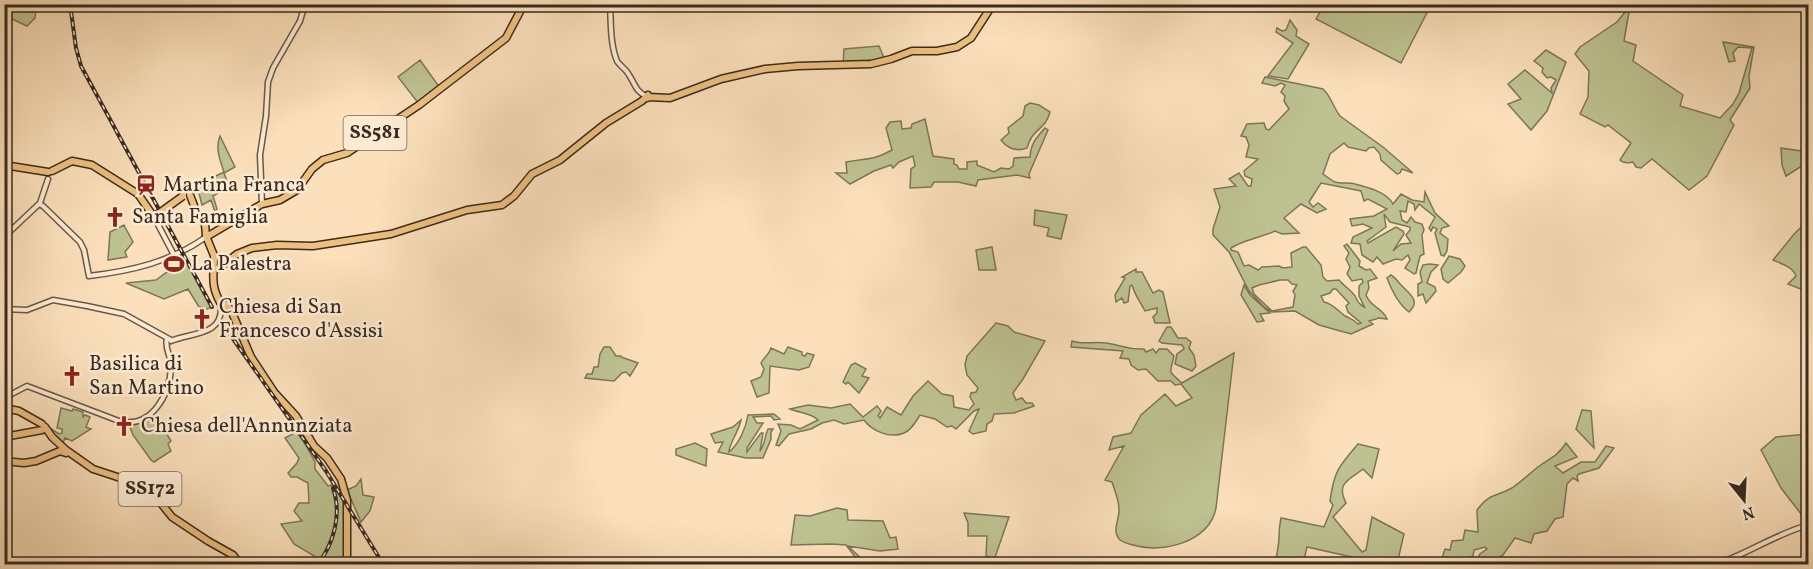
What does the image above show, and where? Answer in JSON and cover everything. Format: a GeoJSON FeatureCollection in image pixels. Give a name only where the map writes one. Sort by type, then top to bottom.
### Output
{"type":"FeatureCollection","features":[{"type":"Feature","properties":{"kind":"main road","name":"SS581"},"geometry":{"type":"LineString","coordinates":[[207,236],[264,203],[280,200],[297,190],[312,169],[323,160],[347,153],[419,105],[503,41],[510,34],[524,4]]}},
{"type":"Feature","properties":{"kind":"main road"},"geometry":{"type":"LineString","coordinates":[[216,268],[243,249],[277,245],[313,246],[391,234],[469,209],[499,206],[510,200],[532,174],[560,160],[606,123],[646,97],[670,98],[721,79],[765,69],[871,64],[912,51],[937,51],[957,47],[971,38],[993,4]]}},
{"type":"Feature","properties":{"kind":"main road"},"geometry":{"type":"LineString","coordinates":[[4,165],[49,173],[70,162],[91,165],[138,194],[156,216],[189,195],[196,212],[206,224],[216,268],[214,293],[221,304],[229,307],[251,357],[274,392],[296,416],[314,446],[327,458],[341,479],[347,500],[347,564]]}},
{"type":"Feature","properties":{"kind":"main road"},"geometry":{"type":"LineString","coordinates":[[4,408],[19,411],[42,427]]}},
{"type":"Feature","properties":{"kind":"main road"},"geometry":{"type":"LineString","coordinates":[[4,437],[42,427]]}},
{"type":"Feature","properties":{"kind":"main road","name":"SS172"},"geometry":{"type":"LineString","coordinates":[[42,427],[76,457],[100,473],[148,487],[172,517],[233,555],[240,564]]}},
{"type":"Feature","properties":{"kind":"main road"},"geometry":{"type":"LineString","coordinates":[[4,460],[24,463],[36,461],[60,450],[71,458],[76,457]]}},
{"type":"Feature","properties":{"kind":"street"},"geometry":{"type":"LineString","coordinates":[[264,203],[260,156],[269,76],[295,33],[305,4]]}},
{"type":"Feature","properties":{"kind":"street"},"geometry":{"type":"LineString","coordinates":[[610,4],[616,58],[628,72],[638,93],[646,97]]}},
{"type":"Feature","properties":{"kind":"street"},"geometry":{"type":"LineString","coordinates":[[4,237],[41,203],[49,173]]}},
{"type":"Feature","properties":{"kind":"street"},"geometry":{"type":"LineString","coordinates":[[41,203],[80,242],[84,250],[89,276],[136,269],[174,255],[156,216]]}},
{"type":"Feature","properties":{"kind":"street","name":"SS581"},"geometry":{"type":"LineString","coordinates":[[174,255],[207,236]]}},
{"type":"Feature","properties":{"kind":"street"},"geometry":{"type":"LineString","coordinates":[[4,309],[27,310],[53,300],[103,309],[124,314],[168,340],[204,332],[214,327],[221,316],[221,304]]}},
{"type":"Feature","properties":{"kind":"street"},"geometry":{"type":"LineString","coordinates":[[4,398],[27,386],[127,423],[149,416],[163,400],[172,364],[166,346],[168,340]]}},
{"type":"Feature","properties":{"kind":"street"},"geometry":{"type":"LineString","coordinates":[[4,387],[10,395]]}},
{"type":"Feature","properties":{"kind":"street"},"geometry":{"type":"LineString","coordinates":[[1717,564],[1734,559],[1785,532],[1809,525]]}},
{"type":"Feature","properties":{"kind":"green space"},"geometry":{"type":"Polygon","coordinates":[[[4,5],[15,5],[26,12],[36,9],[35,18],[27,26],[5,18],[4,5]]]}},
{"type":"Feature","properties":{"kind":"green space"},"geometry":{"type":"Polygon","coordinates":[[[1324,5],[1431,5],[1401,63],[1316,19],[1324,5]]]}},
{"type":"Feature","properties":{"kind":"green space"},"geometry":{"type":"Polygon","coordinates":[[[1630,6],[1624,41],[1636,45],[1633,61],[1683,95],[1680,106],[1720,118],[1733,104],[1739,93],[1752,48],[1738,47],[1733,53],[1735,61],[1729,62],[1723,42],[1754,47],[1749,76],[1750,88],[1730,120],[1734,125],[1707,176],[1689,190],[1652,159],[1641,168],[1636,167],[1633,162],[1627,163],[1620,160],[1631,143],[1608,125],[1605,127],[1580,114],[1588,97],[1589,71],[1575,54],[1580,47],[1617,22],[1630,6]]]}},
{"type":"Feature","properties":{"kind":"green space"},"geometry":{"type":"Polygon","coordinates":[[[1290,20],[1297,30],[1296,36],[1309,44],[1288,79],[1268,76],[1293,43],[1276,32],[1277,28],[1282,31],[1286,30],[1290,20]]]}},
{"type":"Feature","properties":{"kind":"green space"},"geometry":{"type":"Polygon","coordinates":[[[879,46],[885,60],[843,65],[844,49],[879,46]]]}},
{"type":"Feature","properties":{"kind":"green space"},"geometry":{"type":"Polygon","coordinates":[[[1546,50],[1566,62],[1547,111],[1531,130],[1508,104],[1521,99],[1508,84],[1525,70],[1552,93],[1551,88],[1556,80],[1551,77],[1547,78],[1542,72],[1543,68],[1534,61],[1546,50]]]}},
{"type":"Feature","properties":{"kind":"green space"},"geometry":{"type":"Polygon","coordinates":[[[420,60],[440,88],[419,104],[398,77],[420,60]]]}},
{"type":"Feature","properties":{"kind":"green space"},"geometry":{"type":"Polygon","coordinates":[[[1265,77],[1323,89],[1340,116],[1383,147],[1413,173],[1402,169],[1397,174],[1381,160],[1380,154],[1374,147],[1366,151],[1348,147],[1344,143],[1330,154],[1323,174],[1335,182],[1353,183],[1376,191],[1386,196],[1393,204],[1401,194],[1412,200],[1424,202],[1425,192],[1435,213],[1449,226],[1442,228],[1440,233],[1448,239],[1447,251],[1444,256],[1441,255],[1435,233],[1437,229],[1433,227],[1431,231],[1429,228],[1435,217],[1419,204],[1415,210],[1414,204],[1408,201],[1406,212],[1400,211],[1402,220],[1407,223],[1411,217],[1415,222],[1422,224],[1424,230],[1422,235],[1424,254],[1420,256],[1416,273],[1405,268],[1410,260],[1408,255],[1402,260],[1396,259],[1383,264],[1377,257],[1373,262],[1362,255],[1360,244],[1351,243],[1353,237],[1372,228],[1363,224],[1352,226],[1350,219],[1374,216],[1387,209],[1368,199],[1364,201],[1361,191],[1321,183],[1309,202],[1313,207],[1318,203],[1326,209],[1317,213],[1301,204],[1284,218],[1299,233],[1282,234],[1275,231],[1242,243],[1231,250],[1238,252],[1244,266],[1249,265],[1258,270],[1262,267],[1292,267],[1291,253],[1306,247],[1321,265],[1323,277],[1327,281],[1339,280],[1365,308],[1359,296],[1362,279],[1352,281],[1347,274],[1350,267],[1346,259],[1349,253],[1344,246],[1347,244],[1360,261],[1359,266],[1366,270],[1370,269],[1377,278],[1368,281],[1369,288],[1366,295],[1387,319],[1379,318],[1369,321],[1373,324],[1351,334],[1319,325],[1295,311],[1272,312],[1249,291],[1229,252],[1213,235],[1220,207],[1214,189],[1236,186],[1229,179],[1239,173],[1248,186],[1251,186],[1252,179],[1245,176],[1244,171],[1258,159],[1246,157],[1249,145],[1246,137],[1241,136],[1247,124],[1264,123],[1266,129],[1269,130],[1289,109],[1284,101],[1285,96],[1281,92],[1285,85],[1281,83],[1275,86],[1262,83],[1265,77]],[[1384,214],[1386,227],[1367,241],[1368,243],[1396,227],[1404,234],[1393,251],[1401,244],[1411,243],[1406,235],[1410,227],[1390,222],[1384,214]],[[1280,280],[1252,288],[1254,294],[1272,311],[1293,307],[1295,295],[1293,291],[1297,285],[1288,280],[1280,280]],[[1336,289],[1321,296],[1324,302],[1358,324],[1361,323],[1348,312],[1346,306],[1349,303],[1336,289]]]}},
{"type":"Feature","properties":{"kind":"green space"},"geometry":{"type":"Polygon","coordinates":[[[1030,103],[1039,105],[1050,112],[1048,118],[1029,141],[1027,148],[1012,149],[1001,140],[1009,133],[1008,128],[1023,116],[1025,106],[1030,103]]]}},
{"type":"Feature","properties":{"kind":"green space"},"geometry":{"type":"Polygon","coordinates":[[[925,119],[933,156],[954,159],[954,164],[959,169],[967,169],[967,162],[977,161],[977,165],[994,172],[1001,168],[1009,169],[1013,166],[1014,158],[1030,157],[1037,138],[1045,128],[1048,130],[1029,174],[1030,178],[1017,175],[978,180],[976,186],[958,182],[934,182],[931,187],[910,188],[911,169],[915,166],[913,156],[899,162],[893,168],[891,165],[874,171],[850,184],[836,173],[847,173],[846,162],[874,158],[892,150],[886,128],[890,122],[901,121],[902,129],[911,128],[912,124],[925,119]]]}},
{"type":"Feature","properties":{"kind":"green space"},"geometry":{"type":"Polygon","coordinates":[[[220,136],[235,167],[224,173],[229,187],[213,196],[217,209],[215,212],[211,200],[202,205],[197,185],[224,172],[218,150],[220,136]]]}},
{"type":"Feature","properties":{"kind":"green space"},"geometry":{"type":"Polygon","coordinates":[[[1781,148],[1808,152],[1808,162],[1786,176],[1782,165],[1781,148]]]}},
{"type":"Feature","properties":{"kind":"green space"},"geometry":{"type":"Polygon","coordinates":[[[1035,210],[1067,215],[1061,239],[1047,236],[1049,228],[1034,225],[1035,210]]]}},
{"type":"Feature","properties":{"kind":"green space"},"geometry":{"type":"Polygon","coordinates":[[[1808,221],[1808,292],[1788,284],[1796,276],[1795,273],[1787,266],[1773,260],[1808,221]]]}},
{"type":"Feature","properties":{"kind":"green space"},"geometry":{"type":"Polygon","coordinates":[[[124,225],[133,242],[125,252],[127,257],[108,260],[110,232],[124,225]]]}},
{"type":"Feature","properties":{"kind":"green space"},"geometry":{"type":"Polygon","coordinates":[[[992,247],[996,270],[979,270],[976,250],[992,247]]]}},
{"type":"Feature","properties":{"kind":"green space"},"geometry":{"type":"Polygon","coordinates":[[[1449,256],[1460,259],[1465,266],[1448,283],[1443,279],[1441,269],[1449,256]]]}},
{"type":"Feature","properties":{"kind":"green space"},"geometry":{"type":"Polygon","coordinates":[[[185,259],[212,307],[207,309],[199,307],[188,289],[164,299],[126,283],[156,280],[167,272],[182,266],[185,259]]]}},
{"type":"Feature","properties":{"kind":"green space"},"geometry":{"type":"Polygon","coordinates":[[[1423,265],[1438,265],[1431,272],[1427,283],[1435,287],[1436,291],[1426,303],[1423,294],[1418,296],[1418,284],[1422,282],[1420,272],[1423,265]]]}},
{"type":"Feature","properties":{"kind":"green space"},"geometry":{"type":"Polygon","coordinates":[[[1136,269],[1136,272],[1142,272],[1153,293],[1159,290],[1163,292],[1170,323],[1155,323],[1153,317],[1157,313],[1157,308],[1145,311],[1132,285],[1128,302],[1124,303],[1122,298],[1116,302],[1115,295],[1125,278],[1122,277],[1136,269]]]}},
{"type":"Feature","properties":{"kind":"green space"},"geometry":{"type":"Polygon","coordinates":[[[1391,275],[1413,298],[1414,304],[1409,312],[1393,292],[1387,278],[1391,275]]]}},
{"type":"Feature","properties":{"kind":"green space"},"geometry":{"type":"Polygon","coordinates":[[[1244,285],[1250,295],[1270,313],[1260,314],[1264,321],[1257,322],[1241,295],[1244,285]]]}},
{"type":"Feature","properties":{"kind":"green space"},"geometry":{"type":"Polygon","coordinates":[[[996,323],[1008,326],[1014,332],[1045,341],[1013,393],[1016,400],[1022,398],[1026,403],[1032,403],[1034,406],[1014,413],[994,414],[992,421],[987,424],[986,431],[973,434],[969,431],[979,409],[956,429],[920,415],[909,430],[899,435],[876,431],[864,420],[844,424],[834,420],[789,434],[779,446],[776,445],[781,431],[778,424],[791,425],[800,429],[818,420],[809,414],[790,409],[808,405],[831,408],[850,404],[863,417],[877,406],[881,411],[878,416],[880,418],[887,407],[901,415],[913,396],[928,381],[942,394],[953,396],[954,407],[969,410],[974,404],[970,397],[971,393],[976,392],[978,388],[967,375],[965,365],[967,356],[996,323]]]}},
{"type":"Feature","properties":{"kind":"green space"},"geometry":{"type":"Polygon","coordinates":[[[1167,327],[1171,327],[1178,338],[1186,338],[1191,342],[1189,348],[1194,355],[1196,366],[1192,371],[1175,364],[1177,354],[1184,349],[1182,345],[1159,341],[1167,327]]]}},
{"type":"Feature","properties":{"kind":"green space"},"geometry":{"type":"Polygon","coordinates":[[[1072,341],[1106,343],[1144,349],[1146,352],[1153,349],[1156,353],[1159,349],[1167,349],[1174,356],[1171,371],[1182,383],[1234,353],[1216,508],[1212,520],[1195,537],[1183,543],[1158,548],[1122,541],[1116,533],[1119,513],[1118,499],[1112,482],[1105,480],[1124,446],[1109,450],[1113,437],[1131,433],[1141,415],[1165,394],[1176,406],[1192,398],[1181,384],[1158,381],[1146,369],[1138,370],[1131,365],[1129,359],[1120,358],[1123,351],[1071,347],[1072,341]]]}},
{"type":"Feature","properties":{"kind":"green space"},"geometry":{"type":"Polygon","coordinates":[[[604,347],[610,347],[616,356],[638,363],[630,376],[626,372],[622,373],[614,381],[585,378],[587,374],[592,374],[594,367],[598,367],[600,354],[604,347]]]}},
{"type":"Feature","properties":{"kind":"green space"},"geometry":{"type":"Polygon","coordinates":[[[788,347],[802,352],[805,356],[807,353],[814,355],[809,367],[799,370],[770,366],[769,393],[757,397],[751,381],[761,377],[764,369],[762,361],[771,348],[784,354],[788,347]]]}},
{"type":"Feature","properties":{"kind":"green space"},"geometry":{"type":"Polygon","coordinates":[[[855,363],[866,369],[862,376],[869,378],[859,393],[848,382],[846,384],[843,382],[851,365],[855,363]]]}},
{"type":"Feature","properties":{"kind":"green space"},"geometry":{"type":"Polygon","coordinates":[[[61,408],[83,412],[83,417],[85,415],[90,417],[86,427],[91,429],[72,441],[65,438],[62,445],[48,427],[59,434],[62,433],[62,429],[57,428],[61,408]]]}},
{"type":"Feature","properties":{"kind":"green space"},"geometry":{"type":"Polygon","coordinates":[[[1582,410],[1591,411],[1594,448],[1576,429],[1582,410]]]}},
{"type":"Feature","properties":{"kind":"green space"},"geometry":{"type":"Polygon","coordinates":[[[774,414],[780,419],[774,420],[771,416],[753,417],[757,423],[763,423],[747,448],[747,452],[763,433],[760,451],[768,429],[773,429],[763,458],[746,458],[718,452],[723,442],[715,443],[711,434],[733,427],[741,420],[729,452],[742,435],[748,415],[774,414]]]}},
{"type":"Feature","properties":{"kind":"green space"},"geometry":{"type":"Polygon","coordinates":[[[156,416],[171,441],[168,444],[171,451],[154,462],[133,435],[129,424],[156,416]]]}},
{"type":"Feature","properties":{"kind":"green space"},"geometry":{"type":"Polygon","coordinates":[[[298,431],[315,462],[315,469],[328,486],[332,485],[331,480],[345,503],[345,564],[323,564],[321,562],[335,531],[320,561],[294,544],[281,524],[302,521],[294,511],[299,503],[309,503],[308,483],[297,477],[291,477],[288,473],[299,458],[285,438],[298,431]]]}},
{"type":"Feature","properties":{"kind":"green space"},"geometry":{"type":"Polygon","coordinates":[[[1808,434],[1808,523],[1781,488],[1761,450],[1776,437],[1808,434]]]}},
{"type":"Feature","properties":{"kind":"green space"},"geometry":{"type":"Polygon","coordinates":[[[695,443],[707,449],[706,466],[676,455],[676,449],[695,443]]]}},
{"type":"Feature","properties":{"kind":"green space"},"geometry":{"type":"Polygon","coordinates":[[[1566,443],[1577,457],[1555,466],[1563,473],[1581,462],[1595,462],[1606,446],[1614,448],[1599,468],[1579,474],[1578,481],[1573,478],[1567,484],[1563,517],[1555,519],[1547,531],[1534,534],[1531,543],[1515,538],[1503,555],[1489,564],[1474,564],[1480,554],[1487,549],[1485,547],[1474,550],[1473,556],[1464,561],[1458,561],[1455,564],[1440,564],[1445,549],[1450,550],[1452,541],[1463,540],[1465,530],[1478,532],[1477,510],[1486,500],[1515,486],[1556,454],[1566,443]]]}},
{"type":"Feature","properties":{"kind":"green space"},"geometry":{"type":"Polygon","coordinates":[[[1358,444],[1379,449],[1372,478],[1363,469],[1345,483],[1342,491],[1346,503],[1333,517],[1362,552],[1366,550],[1372,517],[1404,534],[1397,564],[1383,564],[1307,547],[1303,564],[1276,564],[1281,518],[1324,527],[1333,505],[1330,501],[1333,483],[1342,464],[1358,444]]]}},
{"type":"Feature","properties":{"kind":"green space"},"geometry":{"type":"Polygon","coordinates":[[[361,479],[363,495],[374,497],[370,511],[361,522],[347,490],[356,486],[361,479]]]}},
{"type":"Feature","properties":{"kind":"green space"},"geometry":{"type":"Polygon","coordinates":[[[837,508],[847,510],[848,520],[883,521],[890,538],[896,537],[898,549],[880,551],[848,546],[867,564],[858,564],[859,562],[846,545],[791,545],[795,515],[810,516],[837,508]]]}},
{"type":"Feature","properties":{"kind":"green space"},"geometry":{"type":"Polygon","coordinates":[[[964,513],[1009,517],[993,563],[986,555],[987,536],[968,536],[968,523],[964,513]]]}},
{"type":"Feature","properties":{"kind":"railway"},"geometry":{"type":"LineString","coordinates":[[70,4],[81,66],[212,307]]}},
{"type":"Feature","properties":{"kind":"railway"},"geometry":{"type":"LineString","coordinates":[[224,326],[326,471],[383,564]]}},
{"type":"Feature","properties":{"kind":"railway"},"geometry":{"type":"LineString","coordinates":[[318,564],[324,556],[335,528],[337,508],[333,488]]}},
{"type":"Feature","properties":{"kind":"place","name":"Martina Franca"},"geometry":{"type":"Point","coordinates":[146,185]}},
{"type":"Feature","properties":{"kind":"place","name":"Santa Famiglia"},"geometry":{"type":"Point","coordinates":[115,217]}},
{"type":"Feature","properties":{"kind":"place","name":"La Palestra"},"geometry":{"type":"Point","coordinates":[174,264]}},
{"type":"Feature","properties":{"kind":"place","name":"Chiesa di San Francesco d'Assisi"},"geometry":{"type":"Point","coordinates":[202,319]}},
{"type":"Feature","properties":{"kind":"place","name":"Basilica di San Martino"},"geometry":{"type":"Point","coordinates":[72,376]}},
{"type":"Feature","properties":{"kind":"place","name":"Chiesa dell'Annunziata"},"geometry":{"type":"Point","coordinates":[124,426]}}]}
